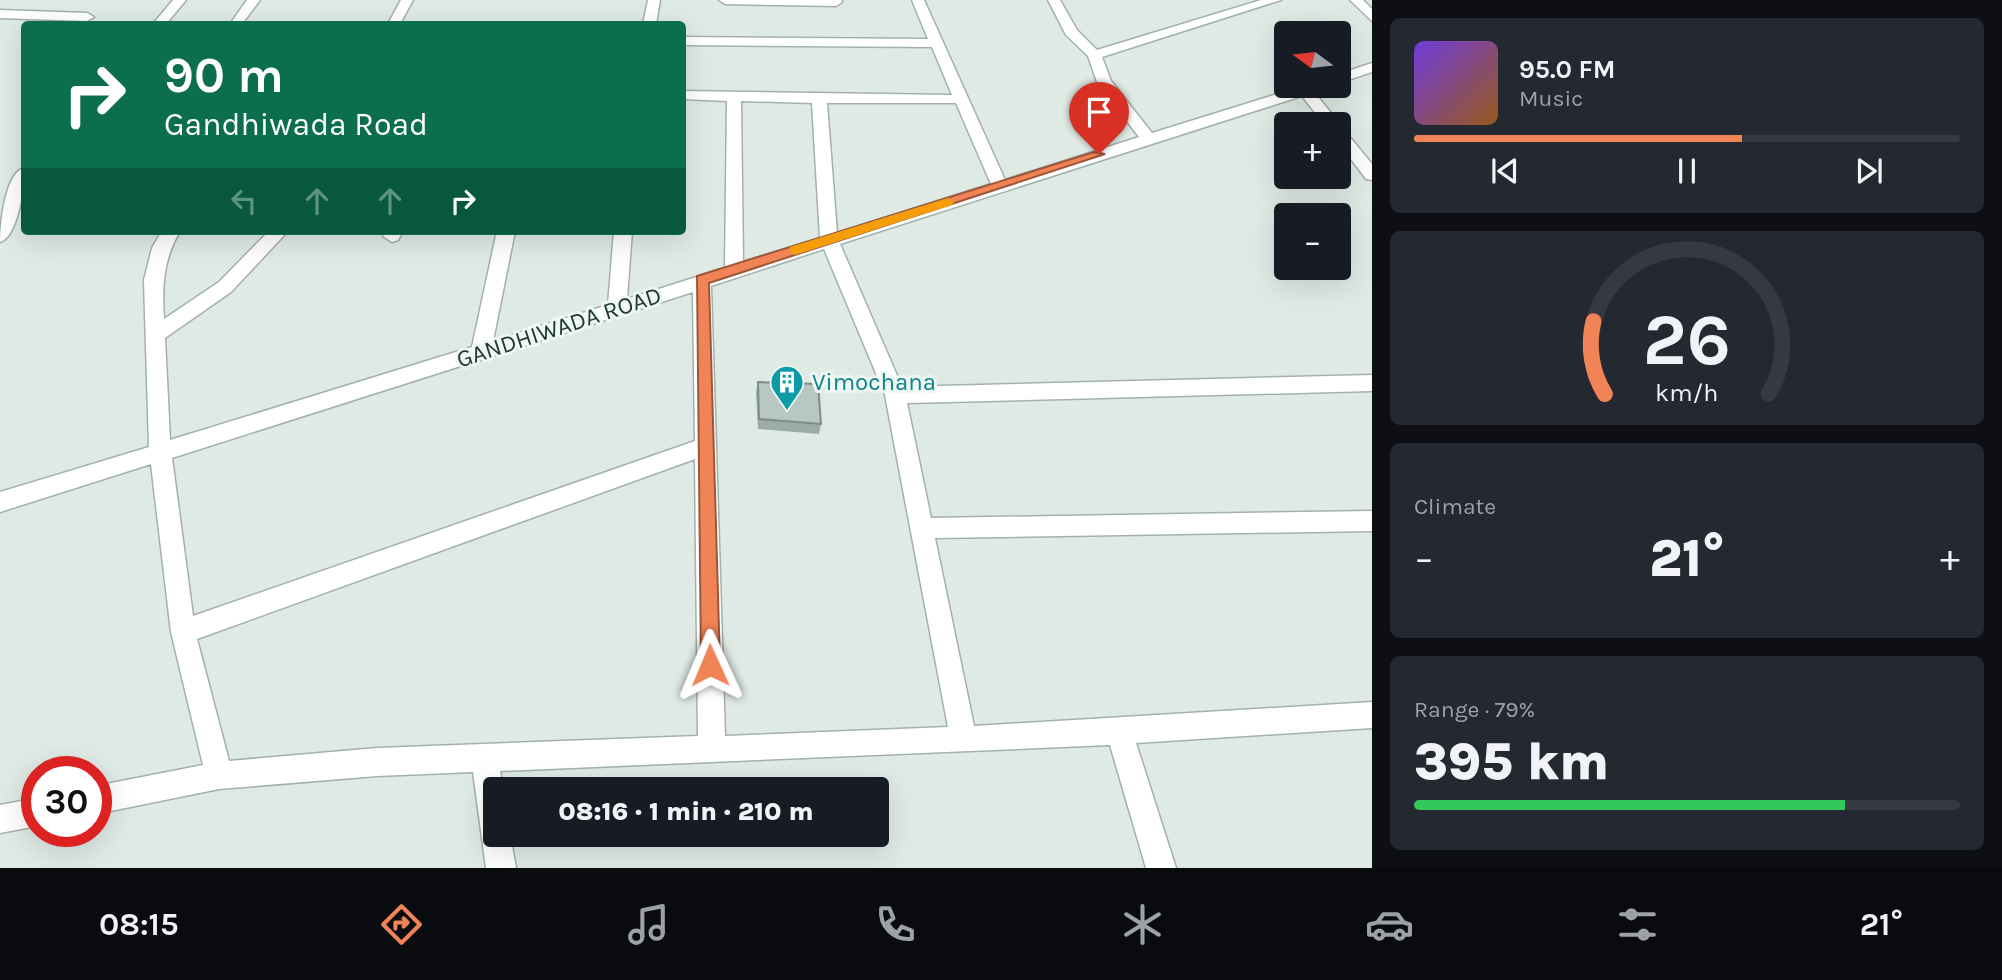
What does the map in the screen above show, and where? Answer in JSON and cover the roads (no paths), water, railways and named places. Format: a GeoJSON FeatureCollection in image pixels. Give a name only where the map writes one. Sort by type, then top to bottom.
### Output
{"type":"FeatureCollection","features":[{"type":"Feature","properties":{"kind":"street"},"geometry":{"type":"LineString","coordinates":[[0,14],[85,21],[91,0]]}},
{"type":"Feature","properties":{"kind":"street"},"geometry":{"type":"LineString","coordinates":[[162,21],[180,0]]}},
{"type":"Feature","properties":{"kind":"street"},"geometry":{"type":"LineString","coordinates":[[238,21],[254,0]]}},
{"type":"Feature","properties":{"kind":"street"},"geometry":{"type":"LineString","coordinates":[[396,21],[407,0]]}},
{"type":"Feature","properties":{"kind":"street"},"geometry":{"type":"LineString","coordinates":[[650,21],[653,0]]}},
{"type":"Feature","properties":{"kind":"street"},"geometry":{"type":"LineString","coordinates":[[725,0],[836,2]]}},
{"type":"Feature","properties":{"kind":"street"},"geometry":{"type":"LineString","coordinates":[[918,0],[1000,187]]}},
{"type":"Feature","properties":{"kind":"street"},"geometry":{"type":"LineString","coordinates":[[1054,0],[1071,32],[1094,55],[1104,82],[1148,138]]}},
{"type":"Feature","properties":{"kind":"street"},"geometry":{"type":"LineString","coordinates":[[1094,55],[1242,4],[1275,0]]}},
{"type":"Feature","properties":{"kind":"street"},"geometry":{"type":"LineString","coordinates":[[1356,0],[1372,17]]}},
{"type":"Feature","properties":{"kind":"street"},"geometry":{"type":"LineString","coordinates":[[686,41],[937,43]]}},
{"type":"Feature","properties":{"kind":"street"},"geometry":{"type":"LineString","coordinates":[[1351,75],[1372,68]]}},
{"type":"Feature","properties":{"kind":"street"},"geometry":{"type":"LineString","coordinates":[[686,94],[819,99],[961,99]]}},
{"type":"Feature","properties":{"kind":"street"},"geometry":{"type":"LineString","coordinates":[[734,96],[734,270]]}},
{"type":"Feature","properties":{"kind":"street","name":"GANDHIWADA ROAD"},"geometry":{"type":"LineString","coordinates":[[0,502],[1278,98]]}},
{"type":"Feature","properties":{"kind":"street"},"geometry":{"type":"LineString","coordinates":[[819,99],[822,172],[830,240],[895,395],[964,740]]}},
{"type":"Feature","properties":{"kind":"street"},"geometry":{"type":"LineString","coordinates":[[1351,148],[1372,175]]}},
{"type":"Feature","properties":{"kind":"street"},"geometry":{"type":"LineString","coordinates":[[0,236],[21,181]]}},
{"type":"Feature","properties":{"kind":"street"},"geometry":{"type":"LineString","coordinates":[[169,235],[161,248],[153,280],[160,450],[183,632],[219,775]]}},
{"type":"Feature","properties":{"kind":"street"},"geometry":{"type":"LineString","coordinates":[[155,335],[225,287],[275,235]]}},
{"type":"Feature","properties":{"kind":"street"},"geometry":{"type":"LineString","coordinates":[[481,352],[505,235]]}},
{"type":"Feature","properties":{"kind":"street"},"geometry":{"type":"LineString","coordinates":[[617,309],[624,235]]}},
{"type":"Feature","properties":{"kind":"street"},"geometry":{"type":"LineString","coordinates":[[702,280],[712,747]]}},
{"type":"Feature","properties":{"kind":"street"},"geometry":{"type":"LineString","coordinates":[[895,395],[1369,387]]}},
{"type":"Feature","properties":{"kind":"street"},"geometry":{"type":"LineString","coordinates":[[183,632],[706,446]]}},
{"type":"Feature","properties":{"kind":"street"},"geometry":{"type":"LineString","coordinates":[[922,528],[1372,520]]}},
{"type":"Feature","properties":{"kind":"street"},"geometry":{"type":"LineString","coordinates":[[112,797],[219,775],[377,762],[485,760],[712,747],[964,740],[1372,715]]}},
{"type":"Feature","properties":{"kind":"street"},"geometry":{"type":"LineString","coordinates":[[1119,732],[1161,868]]}},
{"type":"Feature","properties":{"kind":"street"},"geometry":{"type":"LineString","coordinates":[[485,760],[487,777]]}},
{"type":"Feature","properties":{"kind":"street"},"geometry":{"type":"LineString","coordinates":[[0,819],[21,815]]}},
{"type":"Feature","properties":{"kind":"street"},"geometry":{"type":"LineString","coordinates":[[498,847],[501,868]]}},
{"type":"Feature","properties":{"kind":"place","name":"Vimochana"},"geometry":{"type":"Point","coordinates":[787,412]}}]}
